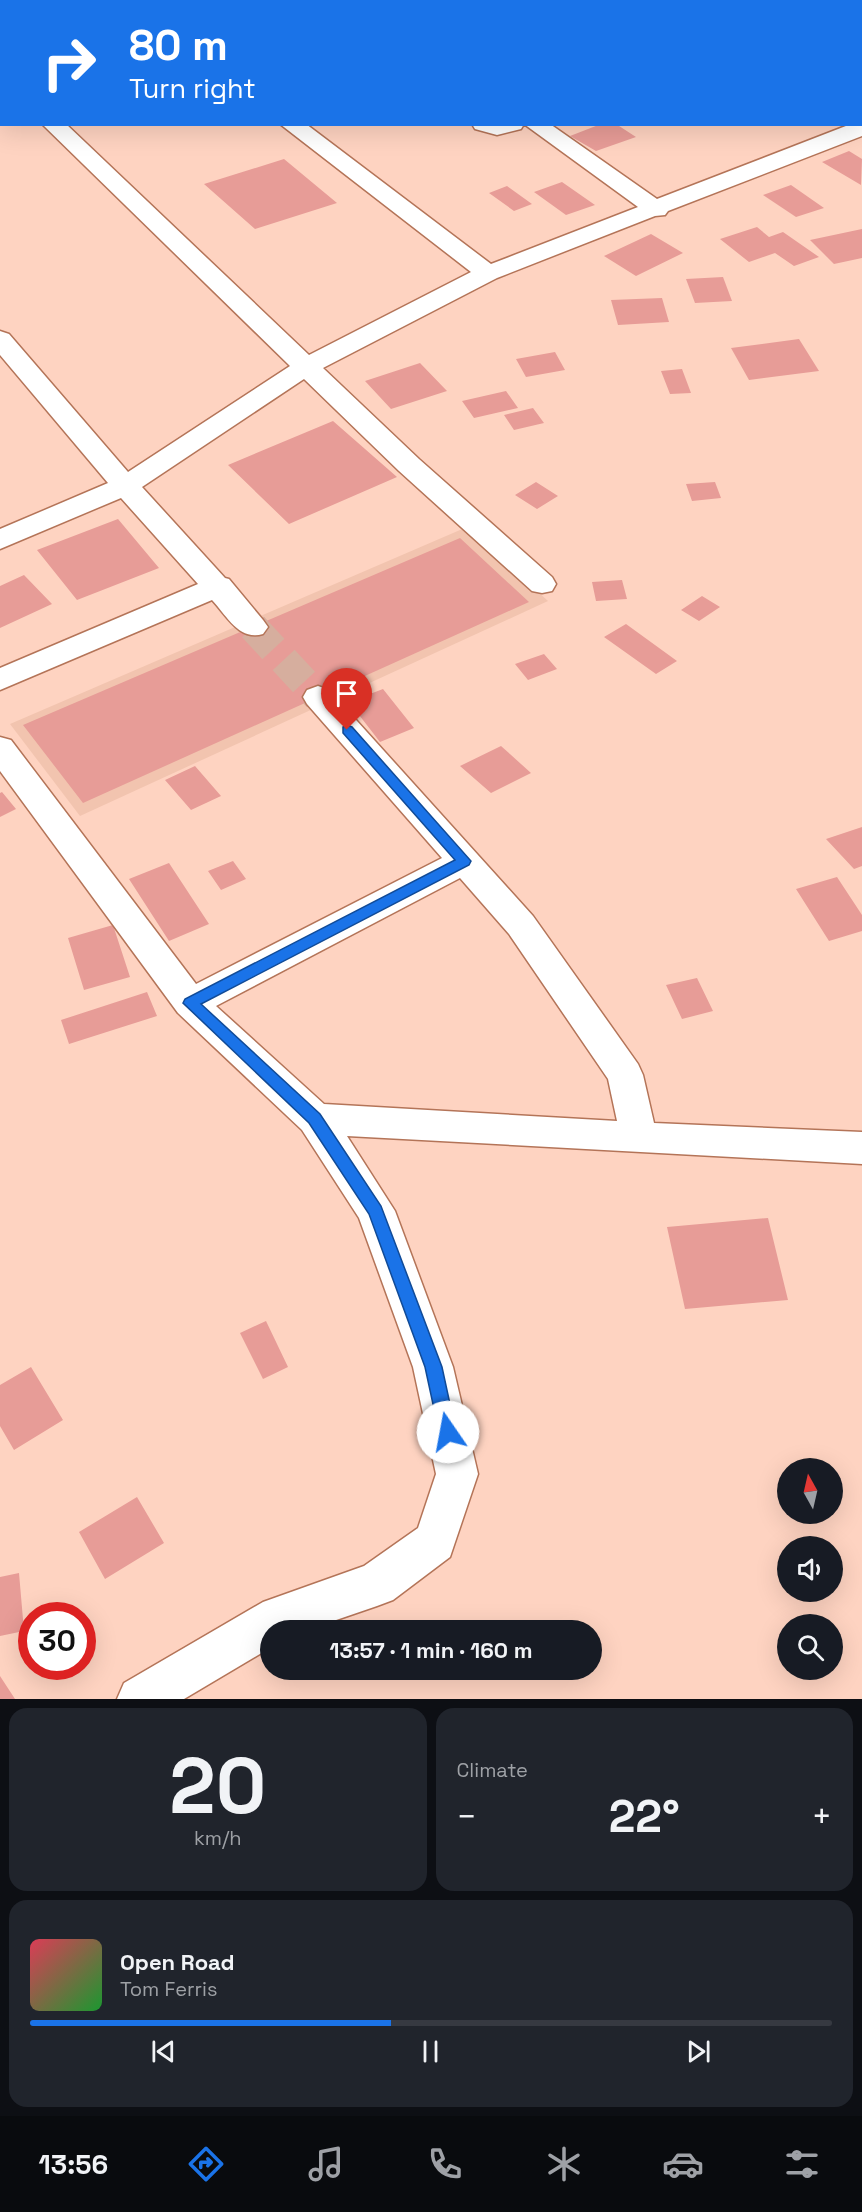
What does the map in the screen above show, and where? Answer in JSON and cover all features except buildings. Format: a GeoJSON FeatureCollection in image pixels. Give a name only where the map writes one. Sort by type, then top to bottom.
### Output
{"type":"FeatureCollection","features":[{"type":"Feature","properties":{"kind":"street"},"geometry":{"type":"LineString","coordinates":[[56,126],[409,465],[542,584]]}},
{"type":"Feature","properties":{"kind":"street"},"geometry":{"type":"LineString","coordinates":[[294,126],[488,273]]}},
{"type":"Feature","properties":{"kind":"street"},"geometry":{"type":"LineString","coordinates":[[490,126],[497,128],[505,126]]}},
{"type":"Feature","properties":{"kind":"street"},"geometry":{"type":"LineString","coordinates":[[538,126],[657,210]]}},
{"type":"Feature","properties":{"kind":"street"},"geometry":{"type":"LineString","coordinates":[[0,540],[125,486],[307,366],[488,273],[657,210],[862,128]]}},
{"type":"Feature","properties":{"kind":"street"},"geometry":{"type":"LineString","coordinates":[[0,339],[125,486],[219,586],[253,627]]}},
{"type":"Feature","properties":{"kind":"street"},"geometry":{"type":"LineString","coordinates":[[0,680],[219,586]]}},
{"type":"Feature","properties":{"kind":"street"},"geometry":{"type":"LineString","coordinates":[[318,697],[521,925],[625,1075],[639,1138]]}},
{"type":"Feature","properties":{"kind":"street"},"geometry":{"type":"LineString","coordinates":[[0,748],[190,1003],[315,1119],[376,1211],[434,1367],[457,1474],[435,1542],[377,1584],[279,1618],[140,1699]]}},
{"type":"Feature","properties":{"kind":"street"},"geometry":{"type":"LineString","coordinates":[[190,1003],[464,861]]}},
{"type":"Feature","properties":{"kind":"street"},"geometry":{"type":"LineString","coordinates":[[315,1119],[639,1138],[862,1148]]}},
{"type":"Feature","properties":{"kind":"shaded area"},"geometry":{"type":"Polygon","coordinates":[[[467,527],[548,601],[80,816],[10,724],[467,527]]]}},
{"type":"Feature","properties":{"kind":"tunnel"},"geometry":{"type":"LineString","coordinates":[[253,627],[318,697]]}},
{"type":"Feature","properties":{"kind":"route"},"geometry":{"type":"LineString","coordinates":[[347,730],[464,861],[190,1003],[315,1119],[376,1211],[434,1367],[448,1432]]}}]}
